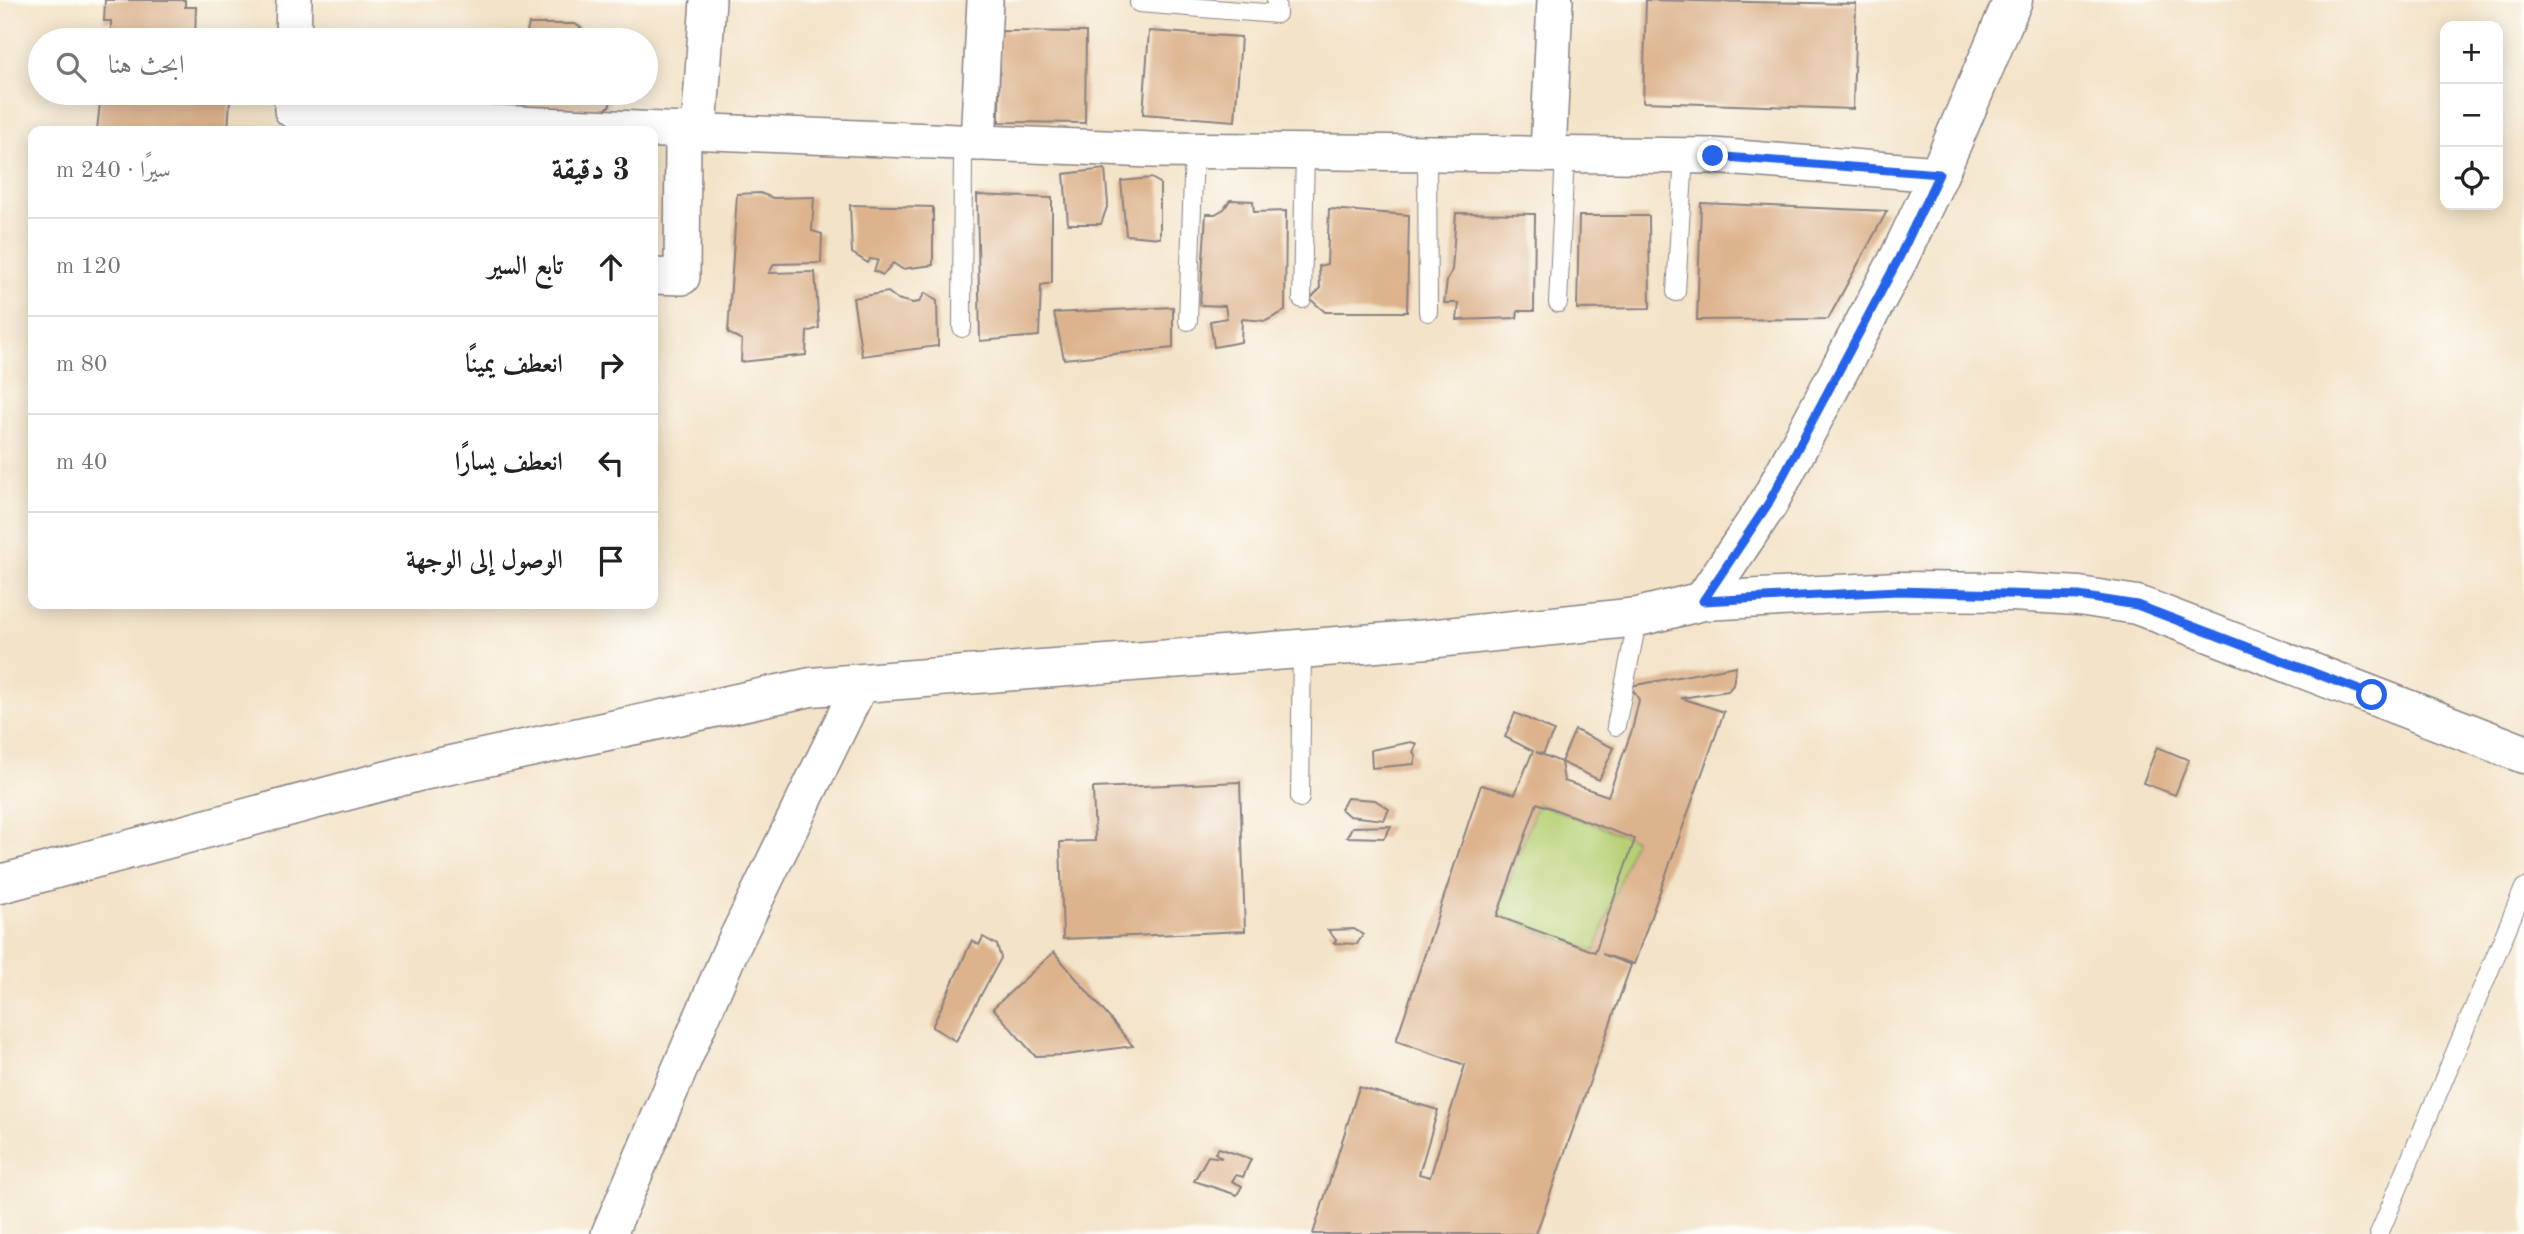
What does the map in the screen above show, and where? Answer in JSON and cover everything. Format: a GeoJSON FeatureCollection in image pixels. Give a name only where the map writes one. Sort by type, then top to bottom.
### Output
{"type":"FeatureCollection","features":[{"type":"Feature","properties":{"kind":"street"},"geometry":{"type":"LineString","coordinates":[[293,28],[294,0]]}},
{"type":"Feature","properties":{"kind":"street"},"geometry":{"type":"LineString","coordinates":[[658,276],[682,277],[691,131],[708,0]]}},
{"type":"Feature","properties":{"kind":"street"},"geometry":{"type":"LineString","coordinates":[[970,142],[985,0]]}},
{"type":"Feature","properties":{"kind":"street"},"geometry":{"type":"LineString","coordinates":[[1555,0],[1557,154]]}},
{"type":"Feature","properties":{"kind":"street"},"geometry":{"type":"LineString","coordinates":[[1703,601],[1768,504],[1899,258],[1939,174],[2013,0]]}},
{"type":"Feature","properties":{"kind":"street"},"geometry":{"type":"LineString","coordinates":[[291,111],[370,118],[568,126]]}},
{"type":"Feature","properties":{"kind":"street"},"geometry":{"type":"LineString","coordinates":[[658,130],[1194,150],[1684,155],[1939,174]]}},
{"type":"Feature","properties":{"kind":"street"},"geometry":{"type":"LineString","coordinates":[[0,884],[418,772],[811,687],[1428,639],[1638,617],[1703,601],[1898,591],[2011,592],[2079,596],[2137,605],[2524,754]]}},
{"type":"Feature","properties":{"kind":"street"},"geometry":{"type":"LineString","coordinates":[[609,1234],[729,954],[861,683]]}},
{"type":"Feature","properties":{"kind":"lane"},"geometry":{"type":"LineString","coordinates":[[1140,0],[1139,3],[1277,14],[1276,0]]}},
{"type":"Feature","properties":{"kind":"lane"},"geometry":{"type":"LineString","coordinates":[[962,328],[970,142]]}},
{"type":"Feature","properties":{"kind":"lane"},"geometry":{"type":"LineString","coordinates":[[1188,321],[1194,150]]}},
{"type":"Feature","properties":{"kind":"lane"},"geometry":{"type":"LineString","coordinates":[[1303,299],[1305,151]]}},
{"type":"Feature","properties":{"kind":"lane"},"geometry":{"type":"LineString","coordinates":[[1427,152],[1427,312]]}},
{"type":"Feature","properties":{"kind":"lane"},"geometry":{"type":"LineString","coordinates":[[1557,154],[1558,303]]}},
{"type":"Feature","properties":{"kind":"lane"},"geometry":{"type":"LineString","coordinates":[[1676,292],[1684,155]]}},
{"type":"Feature","properties":{"kind":"lane"},"geometry":{"type":"LineString","coordinates":[[1616,726],[1638,617]]}},
{"type":"Feature","properties":{"kind":"lane"},"geometry":{"type":"LineString","coordinates":[[1300,798],[1302,647]]}},
{"type":"Feature","properties":{"kind":"lane"},"geometry":{"type":"LineString","coordinates":[[2379,1234],[2524,888]]}},
{"type":"Feature","properties":{"kind":"green space"},"geometry":{"type":"Polygon","coordinates":[[[1537,803],[1635,839],[1595,952],[1497,916],[1537,803]]]}},
{"type":"Feature","properties":{"kind":"building"},"geometry":{"type":"Polygon","coordinates":[[[105,0],[185,0],[185,7],[196,7],[195,28],[111,28],[111,21],[104,21],[105,0]]]}},
{"type":"Feature","properties":{"kind":"building"},"geometry":{"type":"Polygon","coordinates":[[[1646,0],[1856,4],[1853,109],[1643,102],[1646,0]]]}},
{"type":"Feature","properties":{"kind":"building"},"geometry":{"type":"Polygon","coordinates":[[[529,24],[575,24],[581,28],[528,28],[529,24]]]}},
{"type":"Feature","properties":{"kind":"building"},"geometry":{"type":"Polygon","coordinates":[[[1000,31],[1086,32],[1085,123],[999,122],[1000,31]]]}},
{"type":"Feature","properties":{"kind":"building"},"geometry":{"type":"Polygon","coordinates":[[[1149,31],[1241,37],[1235,121],[1143,114],[1149,31]]]}},
{"type":"Feature","properties":{"kind":"building"},"geometry":{"type":"Polygon","coordinates":[[[100,105],[230,105],[228,126],[98,126],[100,105]]]}},
{"type":"Feature","properties":{"kind":"building"},"geometry":{"type":"Polygon","coordinates":[[[610,105],[602,114],[535,113],[523,106],[610,105]]]}},
{"type":"Feature","properties":{"kind":"building"},"geometry":{"type":"Polygon","coordinates":[[[1105,169],[1108,204],[1101,224],[1068,224],[1064,174],[1105,169]]]}},
{"type":"Feature","properties":{"kind":"building"},"geometry":{"type":"Polygon","coordinates":[[[1151,178],[1160,183],[1160,238],[1126,235],[1121,181],[1151,178]]]}},
{"type":"Feature","properties":{"kind":"building"},"geometry":{"type":"Polygon","coordinates":[[[760,193],[773,198],[814,197],[812,231],[822,234],[821,263],[774,264],[769,273],[815,272],[819,328],[807,332],[806,355],[741,362],[742,340],[728,333],[737,194],[760,193]]]}},
{"type":"Feature","properties":{"kind":"building"},"geometry":{"type":"Polygon","coordinates":[[[977,195],[1052,198],[1052,283],[1041,285],[1039,336],[980,341],[977,195]]]}},
{"type":"Feature","properties":{"kind":"building"},"geometry":{"type":"Polygon","coordinates":[[[1230,200],[1253,201],[1254,212],[1286,211],[1285,311],[1266,321],[1242,319],[1241,342],[1214,347],[1210,321],[1227,318],[1225,306],[1200,305],[1206,214],[1215,214],[1224,209],[1230,200]]]}},
{"type":"Feature","properties":{"kind":"building"},"geometry":{"type":"Polygon","coordinates":[[[1701,203],[1887,211],[1828,319],[1697,320],[1701,203]]]}},
{"type":"Feature","properties":{"kind":"building"},"geometry":{"type":"Polygon","coordinates":[[[850,205],[933,207],[933,265],[902,269],[893,263],[883,275],[874,271],[878,260],[870,259],[868,263],[852,253],[850,205]]]}},
{"type":"Feature","properties":{"kind":"building"},"geometry":{"type":"Polygon","coordinates":[[[1329,209],[1409,215],[1407,312],[1325,312],[1310,299],[1320,289],[1319,266],[1327,264],[1329,209]]]}},
{"type":"Feature","properties":{"kind":"building"},"geometry":{"type":"Polygon","coordinates":[[[1456,213],[1535,214],[1534,311],[1518,311],[1517,318],[1457,320],[1459,303],[1444,303],[1447,281],[1452,270],[1456,213]]]}},
{"type":"Feature","properties":{"kind":"building"},"geometry":{"type":"Polygon","coordinates":[[[1579,216],[1649,216],[1650,308],[1577,309],[1579,216]]]}},
{"type":"Feature","properties":{"kind":"building"},"geometry":{"type":"Polygon","coordinates":[[[888,292],[897,299],[913,303],[919,302],[925,293],[937,301],[938,346],[862,356],[853,298],[888,292]]]}},
{"type":"Feature","properties":{"kind":"building"},"geometry":{"type":"Polygon","coordinates":[[[1173,307],[1173,348],[1064,359],[1054,313],[1173,307]]]}},
{"type":"Feature","properties":{"kind":"building"},"geometry":{"type":"Polygon","coordinates":[[[1736,666],[1733,685],[1728,691],[1681,698],[1724,712],[1634,964],[1602,954],[1631,965],[1536,1234],[1313,1234],[1359,1087],[1438,1110],[1419,1174],[1430,1177],[1465,1065],[1396,1041],[1481,785],[1515,794],[1533,751],[1505,737],[1515,713],[1554,731],[1543,754],[1536,752],[1561,762],[1564,781],[1608,796],[1632,730],[1639,700],[1631,686],[1736,666]],[[1537,803],[1497,916],[1595,952],[1635,839],[1537,803]]]}},
{"type":"Feature","properties":{"kind":"building"},"geometry":{"type":"Polygon","coordinates":[[[1575,730],[1614,748],[1599,780],[1561,762],[1575,730]]]}},
{"type":"Feature","properties":{"kind":"building"},"geometry":{"type":"Polygon","coordinates":[[[1411,742],[1417,744],[1413,752],[1416,756],[1414,764],[1372,768],[1371,750],[1411,742]]]}},
{"type":"Feature","properties":{"kind":"building"},"geometry":{"type":"Polygon","coordinates":[[[2157,747],[2189,760],[2175,795],[2143,783],[2157,747]]]}},
{"type":"Feature","properties":{"kind":"building"},"geometry":{"type":"Polygon","coordinates":[[[1240,782],[1245,931],[1063,939],[1060,842],[1095,841],[1093,788],[1240,782]]]}},
{"type":"Feature","properties":{"kind":"building"},"geometry":{"type":"Polygon","coordinates":[[[1347,798],[1375,800],[1389,809],[1384,820],[1349,816],[1341,809],[1347,798]]]}},
{"type":"Feature","properties":{"kind":"building"},"geometry":{"type":"Polygon","coordinates":[[[1391,826],[1384,838],[1347,837],[1352,827],[1391,826]]]}},
{"type":"Feature","properties":{"kind":"building"},"geometry":{"type":"Polygon","coordinates":[[[1354,929],[1363,935],[1357,944],[1334,943],[1336,940],[1328,930],[1354,929]]]}},
{"type":"Feature","properties":{"kind":"building"},"geometry":{"type":"Polygon","coordinates":[[[983,937],[997,945],[1001,958],[956,1041],[932,1027],[972,940],[979,945],[983,937]]]}},
{"type":"Feature","properties":{"kind":"building"},"geometry":{"type":"Polygon","coordinates":[[[1054,952],[1133,1046],[1066,1055],[1035,1056],[993,1008],[1054,952]]]}},
{"type":"Feature","properties":{"kind":"building"},"geometry":{"type":"Polygon","coordinates":[[[1219,1148],[1251,1159],[1243,1177],[1236,1175],[1232,1181],[1242,1186],[1237,1195],[1194,1181],[1208,1156],[1222,1158],[1215,1153],[1219,1148]]]}},
{"type":"Feature","properties":{"kind":"route"},"geometry":{"type":"LineString","coordinates":[[1713,156],[1939,174],[1899,258],[1768,504],[1703,601],[1898,591],[2011,592],[2079,596],[2137,605],[2372,695]]}}]}
